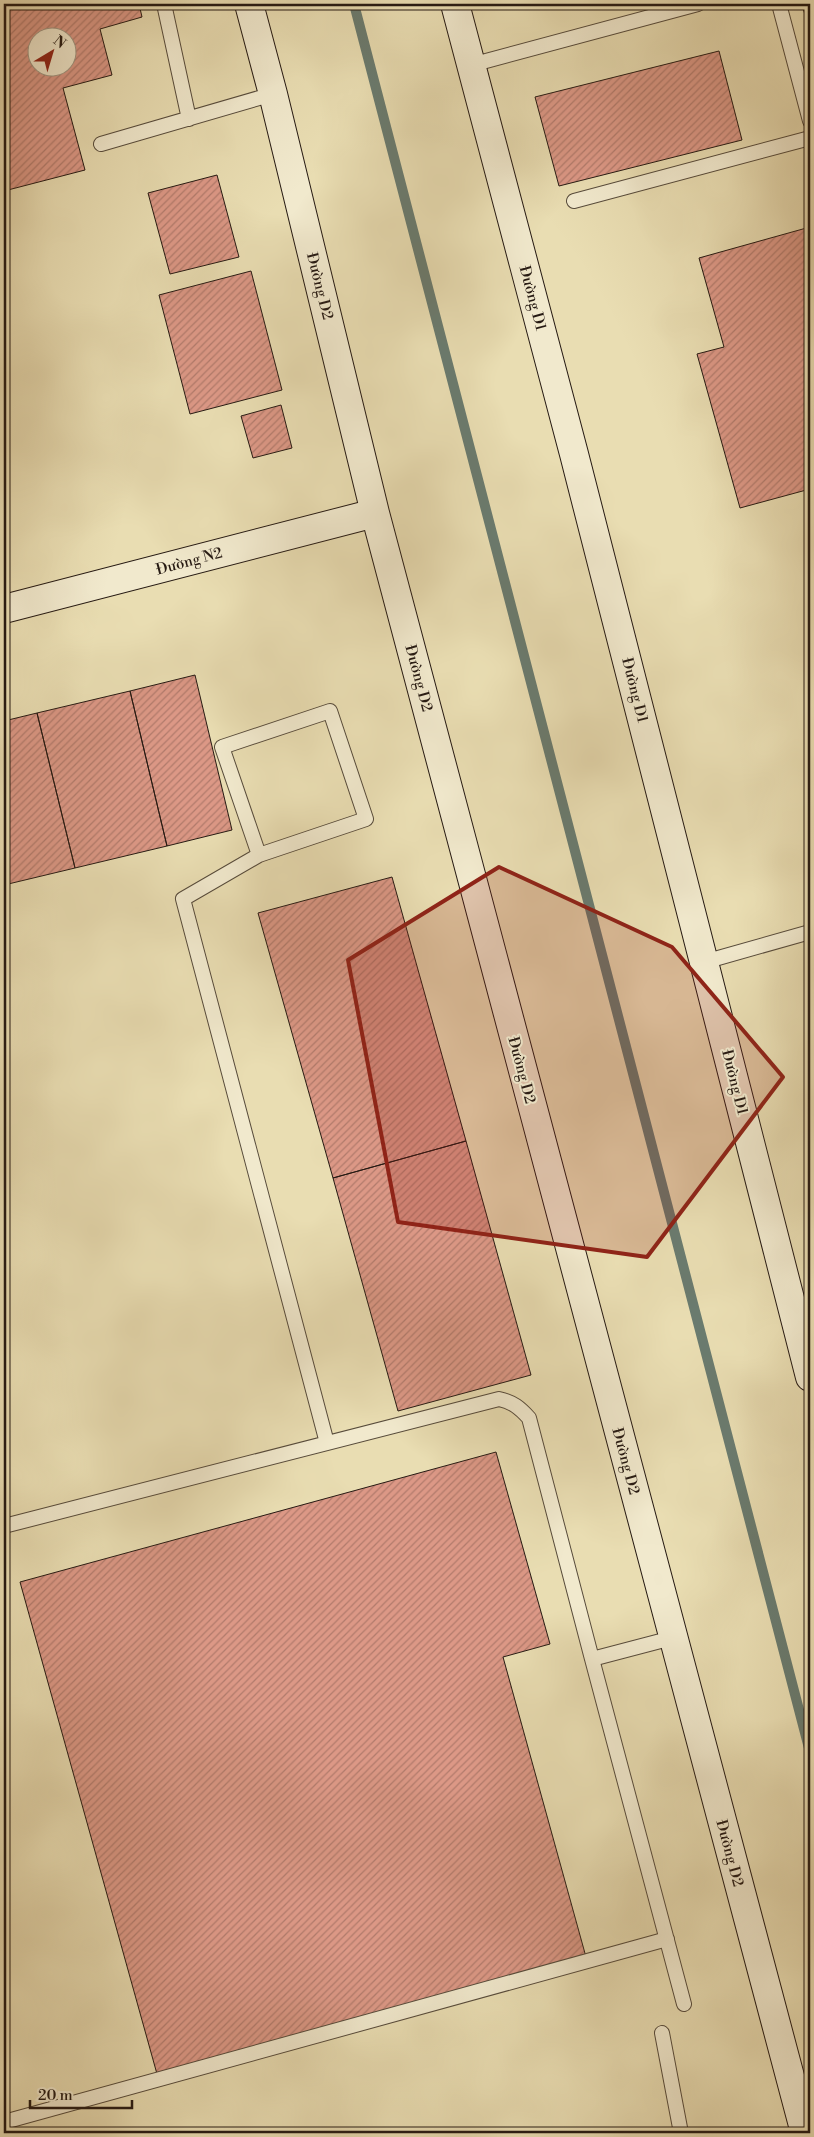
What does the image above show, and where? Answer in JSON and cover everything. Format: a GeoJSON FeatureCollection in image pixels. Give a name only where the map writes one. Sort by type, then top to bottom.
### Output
{"type":"FeatureCollection","features":[{"type":"Feature","properties":{"kind":"street","name":"Đường D2"},"geometry":{"type":"LineString","coordinates":[[249,4],[273,94],[375,513],[672,1638],[805,2133]]}},
{"type":"Feature","properties":{"kind":"street","name":"Đường D1"},"geometry":{"type":"LineString","coordinates":[[455,4],[579,473],[810,1377]]}},
{"type":"Feature","properties":{"kind":"street","name":"Đường N2"},"geometry":{"type":"LineString","coordinates":[[4,609],[375,513]]}},
{"type":"Feature","properties":{"kind":"lane"},"geometry":{"type":"LineString","coordinates":[[164,4],[189,119]]}},
{"type":"Feature","properties":{"kind":"lane"},"geometry":{"type":"LineString","coordinates":[[472,65],[698,4]]}},
{"type":"Feature","properties":{"kind":"lane"},"geometry":{"type":"LineString","coordinates":[[779,4],[810,121]]}},
{"type":"Feature","properties":{"kind":"lane"},"geometry":{"type":"LineString","coordinates":[[101,144],[273,94]]}},
{"type":"Feature","properties":{"kind":"lane"},"geometry":{"type":"LineString","coordinates":[[574,201],[810,138]]}},
{"type":"Feature","properties":{"kind":"lane"},"geometry":{"type":"LineString","coordinates":[[259,855],[222,747],[330,711],[366,819],[259,855],[183,899],[327,1443]]}},
{"type":"Feature","properties":{"kind":"lane"},"geometry":{"type":"LineString","coordinates":[[704,962],[810,932]]}},
{"type":"Feature","properties":{"kind":"lane"},"geometry":{"type":"LineString","coordinates":[[4,1526],[499,1399],[510,1401],[520,1407],[529,1418],[684,2004]]}},
{"type":"Feature","properties":{"kind":"lane"},"geometry":{"type":"LineString","coordinates":[[592,1659],[672,1638]]}},
{"type":"Feature","properties":{"kind":"lane"},"geometry":{"type":"LineString","coordinates":[[4,2122],[667,1939]]}},
{"type":"Feature","properties":{"kind":"lane"},"geometry":{"type":"LineString","coordinates":[[662,2033],[681,2133]]}},
{"type":"Feature","properties":{"kind":"highlighted area"},"geometry":{"type":"Polygon","coordinates":[[[499,867],[672,947],[783,1077],[647,1257],[398,1222],[348,960],[499,867]]]}},
{"type":"Feature","properties":{"kind":"building"},"geometry":{"type":"Polygon","coordinates":[[[4,4],[139,4],[142,17],[100,29],[112,75],[63,88],[85,170],[4,191],[4,4]]]}},
{"type":"Feature","properties":{"kind":"building"},"geometry":{"type":"Polygon","coordinates":[[[802,4],[810,4],[810,33],[802,4]]]}},
{"type":"Feature","properties":{"kind":"building"},"geometry":{"type":"Polygon","coordinates":[[[719,51],[742,140],[559,186],[535,97],[719,51]]]}},
{"type":"Feature","properties":{"kind":"building"},"geometry":{"type":"Polygon","coordinates":[[[217,175],[239,257],[170,274],[148,193],[217,175]]]}},
{"type":"Feature","properties":{"kind":"building"},"geometry":{"type":"Polygon","coordinates":[[[810,227],[810,489],[740,508],[697,354],[724,347],[699,258],[810,227]]]}},
{"type":"Feature","properties":{"kind":"building"},"geometry":{"type":"Polygon","coordinates":[[[251,271],[282,390],[190,414],[159,295],[251,271]]]}},
{"type":"Feature","properties":{"kind":"building"},"geometry":{"type":"Polygon","coordinates":[[[281,405],[292,448],[253,458],[241,416],[281,405]]]}},
{"type":"Feature","properties":{"kind":"building"},"geometry":{"type":"Polygon","coordinates":[[[810,570],[810,589],[805,571],[810,570]]]}},
{"type":"Feature","properties":{"kind":"building"},"geometry":{"type":"Polygon","coordinates":[[[195,675],[232,830],[167,846],[130,691],[195,675]]]}},
{"type":"Feature","properties":{"kind":"building"},"geometry":{"type":"Polygon","coordinates":[[[130,691],[167,846],[75,868],[37,713],[130,691]]]}},
{"type":"Feature","properties":{"kind":"building"},"geometry":{"type":"Polygon","coordinates":[[[37,713],[75,868],[4,885],[4,721],[37,713]]]}},
{"type":"Feature","properties":{"kind":"building"},"geometry":{"type":"Polygon","coordinates":[[[392,877],[466,1141],[333,1178],[258,913],[392,877]]]}},
{"type":"Feature","properties":{"kind":"building"},"geometry":{"type":"Polygon","coordinates":[[[466,1141],[531,1375],[398,1411],[333,1178],[466,1141]]]}},
{"type":"Feature","properties":{"kind":"building"},"geometry":{"type":"Polygon","coordinates":[[[496,1452],[550,1644],[503,1657],[586,1957],[157,2074],[20,1582],[496,1452]]]}},
{"type":"Feature","properties":{"kind":"waterway"},"geometry":{"type":"LineString","coordinates":[[354,4],[810,1752]]}}]}
